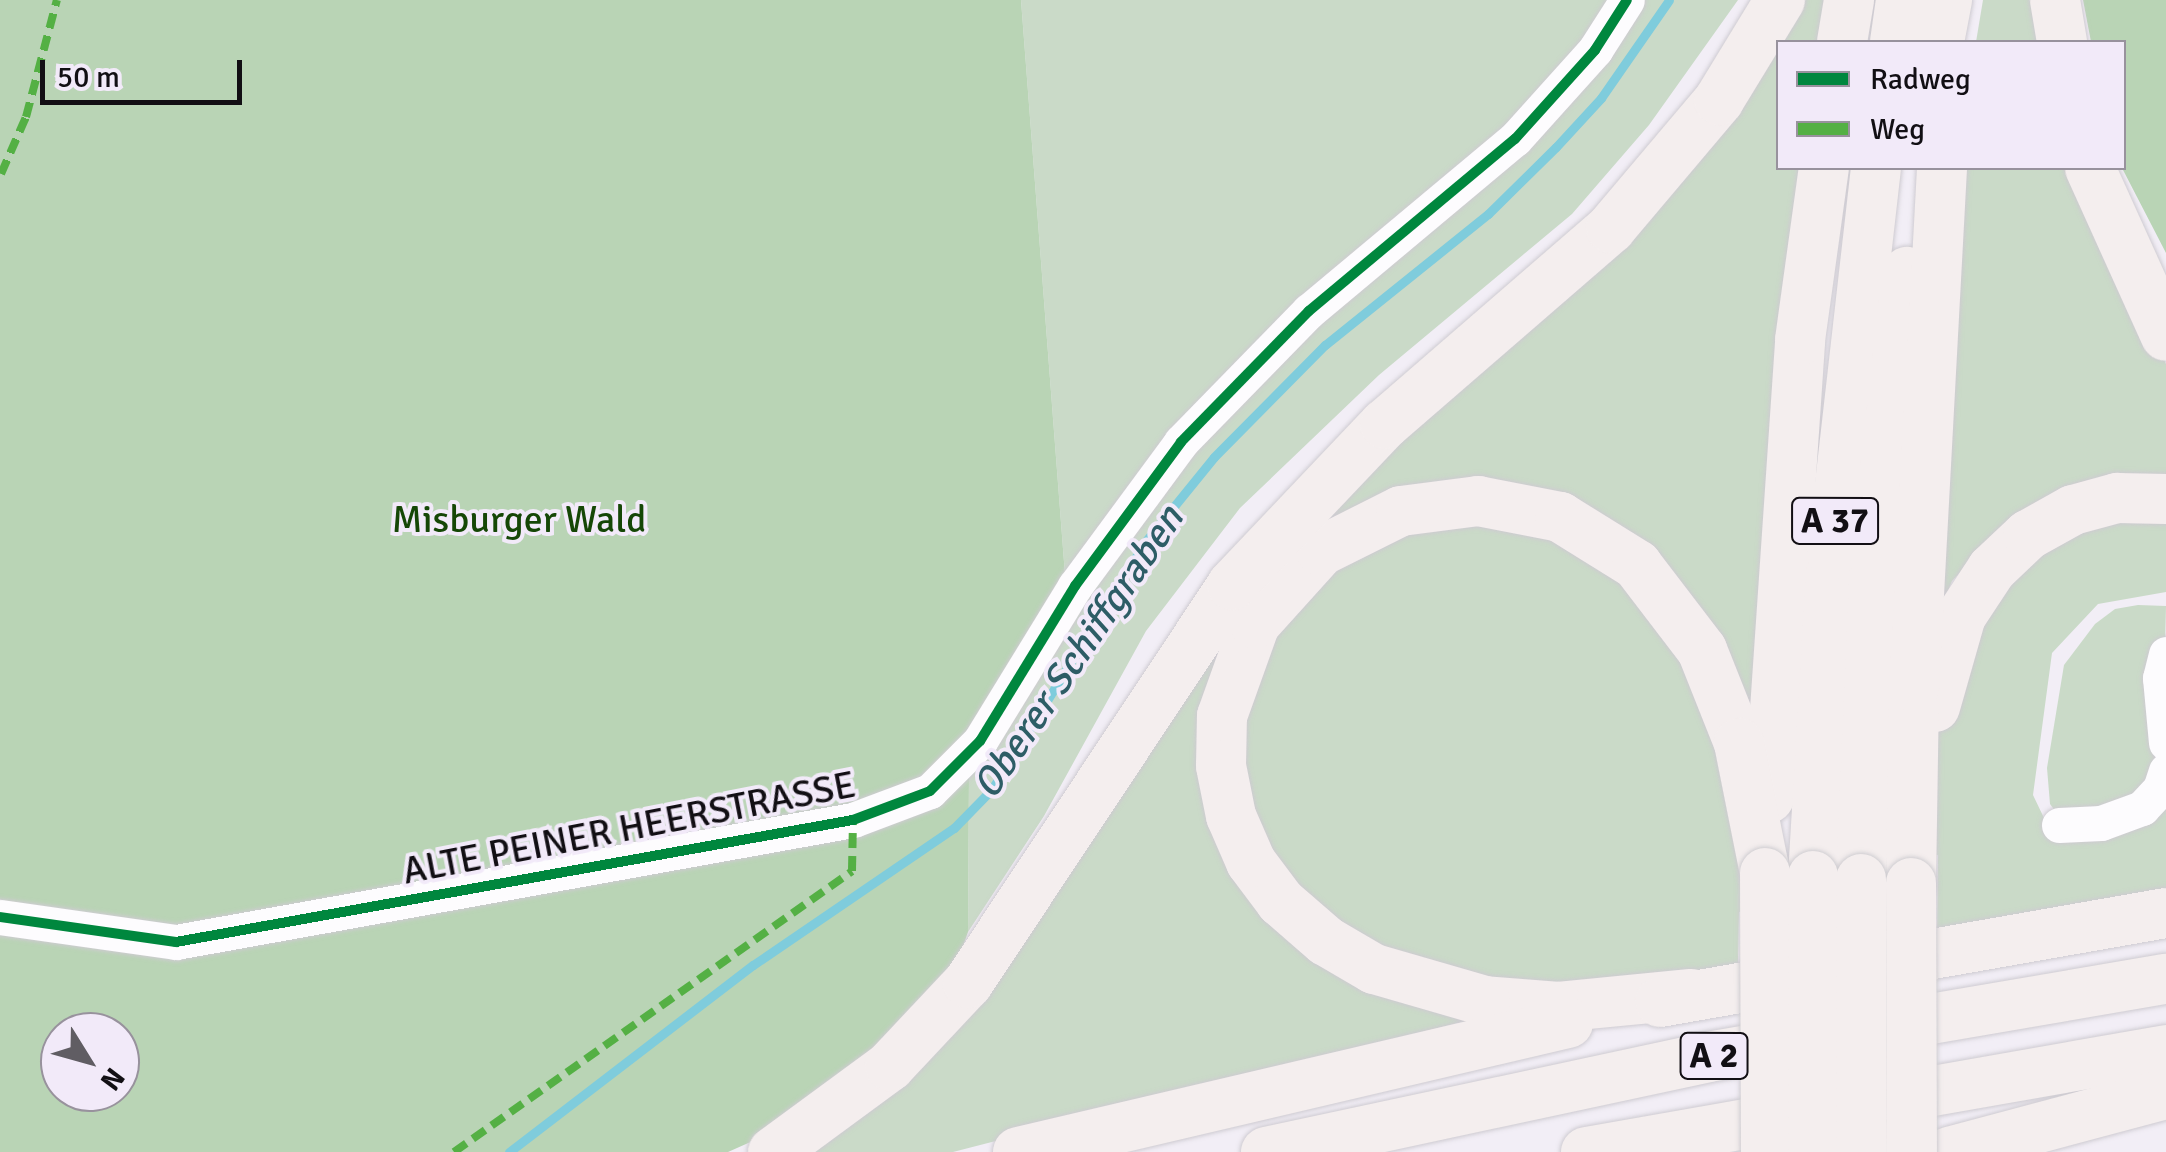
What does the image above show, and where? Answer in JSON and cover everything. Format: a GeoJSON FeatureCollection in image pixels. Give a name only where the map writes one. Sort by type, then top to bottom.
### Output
{"type":"FeatureCollection","features":[{"type":"Feature","properties":{"kind":"highway"},"geometry":{"type":"LineString","coordinates":[[773,1152],[890,1066],[968,983],[1174,666],[1244,571],[1385,424],[1611,228],[1719,100],[1780,0]]}},
{"type":"Feature","properties":{"kind":"highway"},"geometry":{"type":"LineString","coordinates":[[1842,40],[1849,0]]}},
{"type":"Feature","properties":{"kind":"highway"},"geometry":{"type":"LineString","coordinates":[[1895,40],[1901,0]]}},
{"type":"Feature","properties":{"kind":"highway"},"geometry":{"type":"LineString","coordinates":[[1940,40],[1948,0]]}},
{"type":"Feature","properties":{"kind":"highway"},"geometry":{"type":"LineString","coordinates":[[1948,0],[1948,40]]}},
{"type":"Feature","properties":{"kind":"highway"},"geometry":{"type":"LineString","coordinates":[[2055,0],[2062,40]]}},
{"type":"Feature","properties":{"kind":"highway"},"geometry":{"type":"LineString","coordinates":[[1766,1152],[1813,876],[1800,340],[1824,170]]}},
{"type":"Feature","properties":{"kind":"highway","name":"A 37"},"geometry":{"type":"LineString","coordinates":[[1814,1152],[1813,876],[1832,554],[1876,170]]}},
{"type":"Feature","properties":{"kind":"highway","name":"A 37"},"geometry":{"type":"LineString","coordinates":[[1862,1152],[1813,876],[1875,559],[1920,170]]}},
{"type":"Feature","properties":{"kind":"highway"},"geometry":{"type":"LineString","coordinates":[[1912,1152],[1914,686],[1942,170]]}},
{"type":"Feature","properties":{"kind":"highway"},"geometry":{"type":"LineString","coordinates":[[2091,170],[2166,336]]}},
{"type":"Feature","properties":{"kind":"highway"},"geometry":{"type":"LineString","coordinates":[[1912,859],[1941,670],[1961,616],[1992,568],[2028,534],[2073,510],[2117,498],[2166,499]]}},
{"type":"Feature","properties":{"kind":"highway"},"geometry":{"type":"LineString","coordinates":[[1691,994],[1559,1007],[1485,1001],[1374,968],[1326,941],[1281,902],[1251,862],[1231,816],[1221,766],[1222,716],[1255,624],[1320,551],[1401,511],[1478,502],[1560,517],[1637,565],[1702,650],[1736,730],[1813,876]]}},
{"type":"Feature","properties":{"kind":"highway"},"geometry":{"type":"LineString","coordinates":[[1018,1152],[1691,994],[2166,909]]}},
{"type":"Feature","properties":{"kind":"highway","name":"A 2"},"geometry":{"type":"LineString","coordinates":[[1266,1152],[1708,1057],[2166,979]]}},
{"type":"Feature","properties":{"kind":"highway","name":"A 2"},"geometry":{"type":"LineString","coordinates":[[1586,1152],[2166,1050]]}},
{"type":"Feature","properties":{"kind":"highway"},"geometry":{"type":"LineString","coordinates":[[1949,1152],[2166,1094]]}},
{"type":"Feature","properties":{"kind":"highway"},"geometry":{"type":"LineString","coordinates":[[1960,1152],[2166,1117]]}},
{"type":"Feature","properties":{"kind":"highway"},"geometry":{"type":"LineString","coordinates":[[2112,1127],[2166,1131]]}},
{"type":"Feature","properties":{"kind":"street","name":"ALTE PEINER HEERSTRASSE"},"geometry":{"type":"LineString","coordinates":[[0,916],[176,942],[853,820],[930,791],[980,741],[1075,586],[1181,442],[1308,311],[1515,138],[1596,50],[1627,0]]}},
{"type":"Feature","properties":{"kind":"street"},"geometry":{"type":"LineString","coordinates":[[2166,654],[2160,678],[2166,744]]}},
{"type":"Feature","properties":{"kind":"street"},"geometry":{"type":"LineString","coordinates":[[2059,825],[2101,823],[2142,808],[2160,790],[2166,770]]}},
{"type":"Feature","properties":{"kind":"green space","name":"Misburger Wald"},"geometry":{"type":"Polygon","coordinates":[[[0,0],[1021,0],[1069,627],[969,776],[968,932],[955,969],[802,1119],[728,1152],[0,1152],[0,0]]]}},
{"type":"Feature","properties":{"kind":"green space"},"geometry":{"type":"Polygon","coordinates":[[[1021,0],[1738,0],[1649,125],[1572,214],[1379,375],[1240,508],[1146,631],[1044,816],[968,932],[969,776],[1069,627],[1021,0]]]}},
{"type":"Feature","properties":{"kind":"green space"},"geometry":{"type":"Polygon","coordinates":[[[1795,0],[1834,0],[1827,40],[1776,40],[1776,170],[1806,170],[1753,711],[1712,644],[1483,490],[1242,618],[1234,854],[1465,1021],[953,1152],[807,1152],[1197,662],[1795,0]]]}},
{"type":"Feature","properties":{"kind":"green space"},"geometry":{"type":"Polygon","coordinates":[[[1983,0],[2035,0],[2042,40],[1976,40],[1983,0]]]}},
{"type":"Feature","properties":{"kind":"green space"},"geometry":{"type":"Polygon","coordinates":[[[2083,0],[2166,0],[2166,253],[2123,170],[2126,40],[2091,40],[2083,0]]]}},
{"type":"Feature","properties":{"kind":"green space"},"geometry":{"type":"Polygon","coordinates":[[[1960,170],[2075,170],[2166,364],[2166,481],[1988,542],[1952,581],[1937,617],[1960,170]]]}},
{"type":"Feature","properties":{"kind":"green space"},"geometry":{"type":"Polygon","coordinates":[[[2166,510],[2166,592],[2098,604],[2052,653],[2033,795],[2044,818],[2166,793],[2166,892],[1937,934],[1938,855],[1928,854],[1938,713],[1962,630],[2054,534],[2166,510]]]}},
{"type":"Feature","properties":{"kind":"green space"},"geometry":{"type":"Polygon","coordinates":[[[1427,518],[1573,541],[1655,609],[1731,762],[1745,911],[1739,912],[1738,965],[1623,984],[1518,990],[1371,953],[1272,865],[1240,775],[1248,678],[1304,585],[1427,518]]]}},
{"type":"Feature","properties":{"kind":"green space"},"geometry":{"type":"Polygon","coordinates":[[[2166,606],[2162,764],[2142,799],[2058,815],[2050,804],[2047,768],[2064,665],[2095,624],[2115,609],[2166,606]]]}},
{"type":"Feature","properties":{"kind":"waterway","name":"Oberer Schiffgraben"},"geometry":{"type":"LineString","coordinates":[[509,1152],[753,965],[954,828],[992,789],[1145,542],[1214,457],[1325,345],[1488,214],[1556,147],[1601,98],[1669,0]]}},
{"type":"Feature","properties":{"kind":"marked path"},"geometry":{"type":"LineString","coordinates":[[1,174],[26,117],[57,0]]}},
{"type":"Feature","properties":{"kind":"marked path"},"geometry":{"type":"LineString","coordinates":[[454,1152],[852,871],[853,820]]}},
{"type":"Feature","properties":{"kind":"cycle path"},"geometry":{"type":"LineString","coordinates":[[0,917],[176,942],[853,820],[930,791],[980,741],[1075,586],[1181,442],[1309,311],[1515,139],[1595,50],[1627,0]]}}]}
